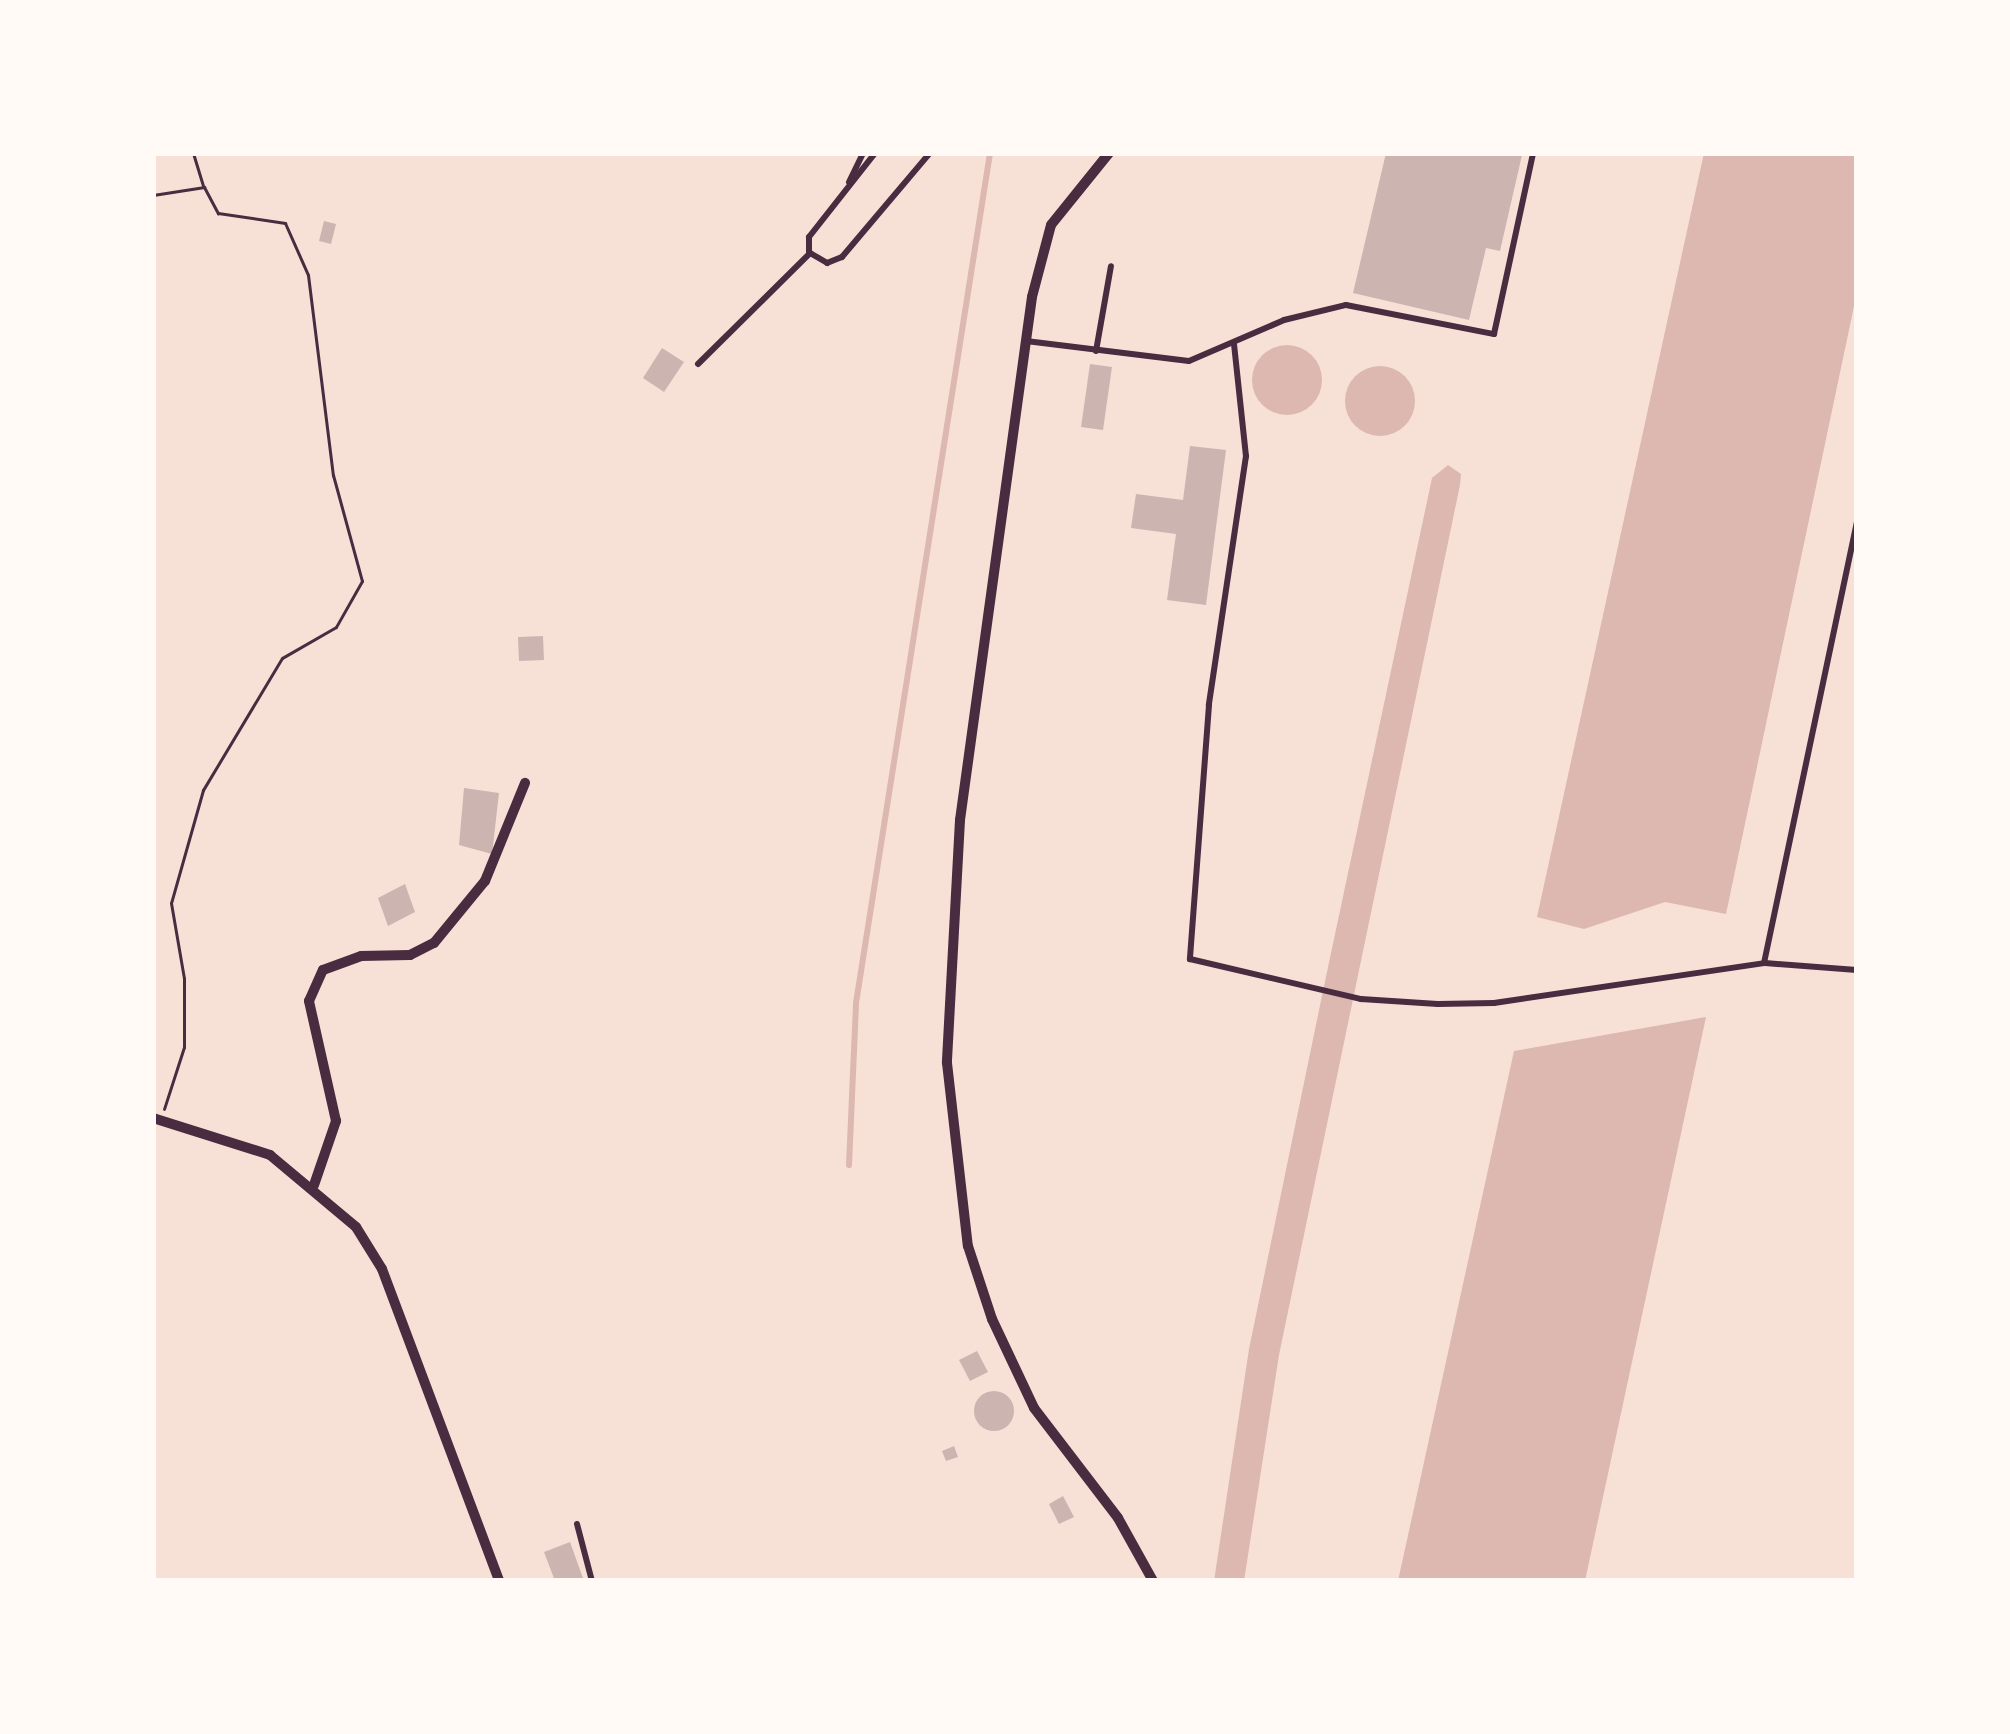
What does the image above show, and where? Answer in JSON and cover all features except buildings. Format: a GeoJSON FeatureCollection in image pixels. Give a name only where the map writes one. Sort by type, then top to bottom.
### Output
{"type":"FeatureCollection","features":[{"type":"Feature","properties":{"kind":"street"},"geometry":{"type":"LineString","coordinates":[[1109,153],[1051,225],[1026,340],[947,960],[956,1164],[968,1246],[1006,1355],[1153,1581]]}},
{"type":"Feature","properties":{"kind":"street"},"geometry":{"type":"LineString","coordinates":[[314,1185],[336,1121],[309,1001],[323,970],[361,956],[410,956],[434,944],[485,881],[525,784]]}},
{"type":"Feature","properties":{"kind":"street"},"geometry":{"type":"LineString","coordinates":[[157,1119],[270,1155],[314,1185],[356,1226],[382,1269],[499,1581]]}},
{"type":"Feature","properties":{"kind":"lane"},"geometry":{"type":"LineString","coordinates":[[844,192],[863,153]]}},
{"type":"Feature","properties":{"kind":"lane"},"geometry":{"type":"LineString","coordinates":[[698,364],[809,253],[808,237],[875,153]]}},
{"type":"Feature","properties":{"kind":"lane"},"geometry":{"type":"LineString","coordinates":[[809,253],[827,263],[842,257],[930,153]]}},
{"type":"Feature","properties":{"kind":"lane"},"geometry":{"type":"LineString","coordinates":[[1026,340],[1189,361],[1284,320],[1346,305],[1494,334],[1533,153]]}},
{"type":"Feature","properties":{"kind":"lane"},"geometry":{"type":"LineString","coordinates":[[1096,351],[1111,266]]}},
{"type":"Feature","properties":{"kind":"lane"},"geometry":{"type":"LineString","coordinates":[[1234,344],[1246,456],[1209,705],[1190,958],[1361,999],[1494,1003],[1764,963],[1857,970]]}},
{"type":"Feature","properties":{"kind":"lane"},"geometry":{"type":"LineString","coordinates":[[1764,963],[1857,523]]}},
{"type":"Feature","properties":{"kind":"lane"},"geometry":{"type":"LineString","coordinates":[[577,1525],[592,1581]]}},
{"type":"Feature","properties":{"kind":"path"},"geometry":{"type":"LineString","coordinates":[[157,1119],[184,1047],[184,978],[171,903],[203,790],[282,658],[336,627],[362,581],[333,475],[308,275],[285,224],[218,213],[203,187],[193,153]]}},
{"type":"Feature","properties":{"kind":"path"},"geometry":{"type":"LineString","coordinates":[[153,195],[203,187]]}},
{"type":"Feature","properties":{"kind":"shaded area"},"geometry":{"type":"Polygon","coordinates":[[[1704,153],[1857,153],[1857,292],[1726,914],[1665,902],[1584,929],[1537,917],[1704,153]]]}},
{"type":"Feature","properties":{"kind":"shaded area"},"geometry":{"type":"Polygon","coordinates":[[[1287,345],[1312,355],[1322,380],[1312,405],[1287,415],[1262,405],[1252,380],[1262,355],[1287,345]]]}},
{"type":"Feature","properties":{"kind":"shaded area"},"geometry":{"type":"Polygon","coordinates":[[[1380,366],[1405,376],[1415,401],[1405,426],[1380,436],[1355,426],[1345,401],[1355,376],[1380,366]]]}},
{"type":"Feature","properties":{"kind":"shaded area"},"geometry":{"type":"Polygon","coordinates":[[[1448,465],[1461,474],[1460,485],[1279,1355],[1244,1581],[1214,1581],[1249,1349],[1324,986],[1432,478],[1448,465]]]}},
{"type":"Feature","properties":{"kind":"shaded area"},"geometry":{"type":"Polygon","coordinates":[[[1706,1017],[1585,1581],[1398,1581],[1514,1051],[1706,1017]]]}},
{"type":"Feature","properties":{"kind":"waterway"},"geometry":{"type":"LineString","coordinates":[[849,1165],[856,1003],[990,153]]}}]}
